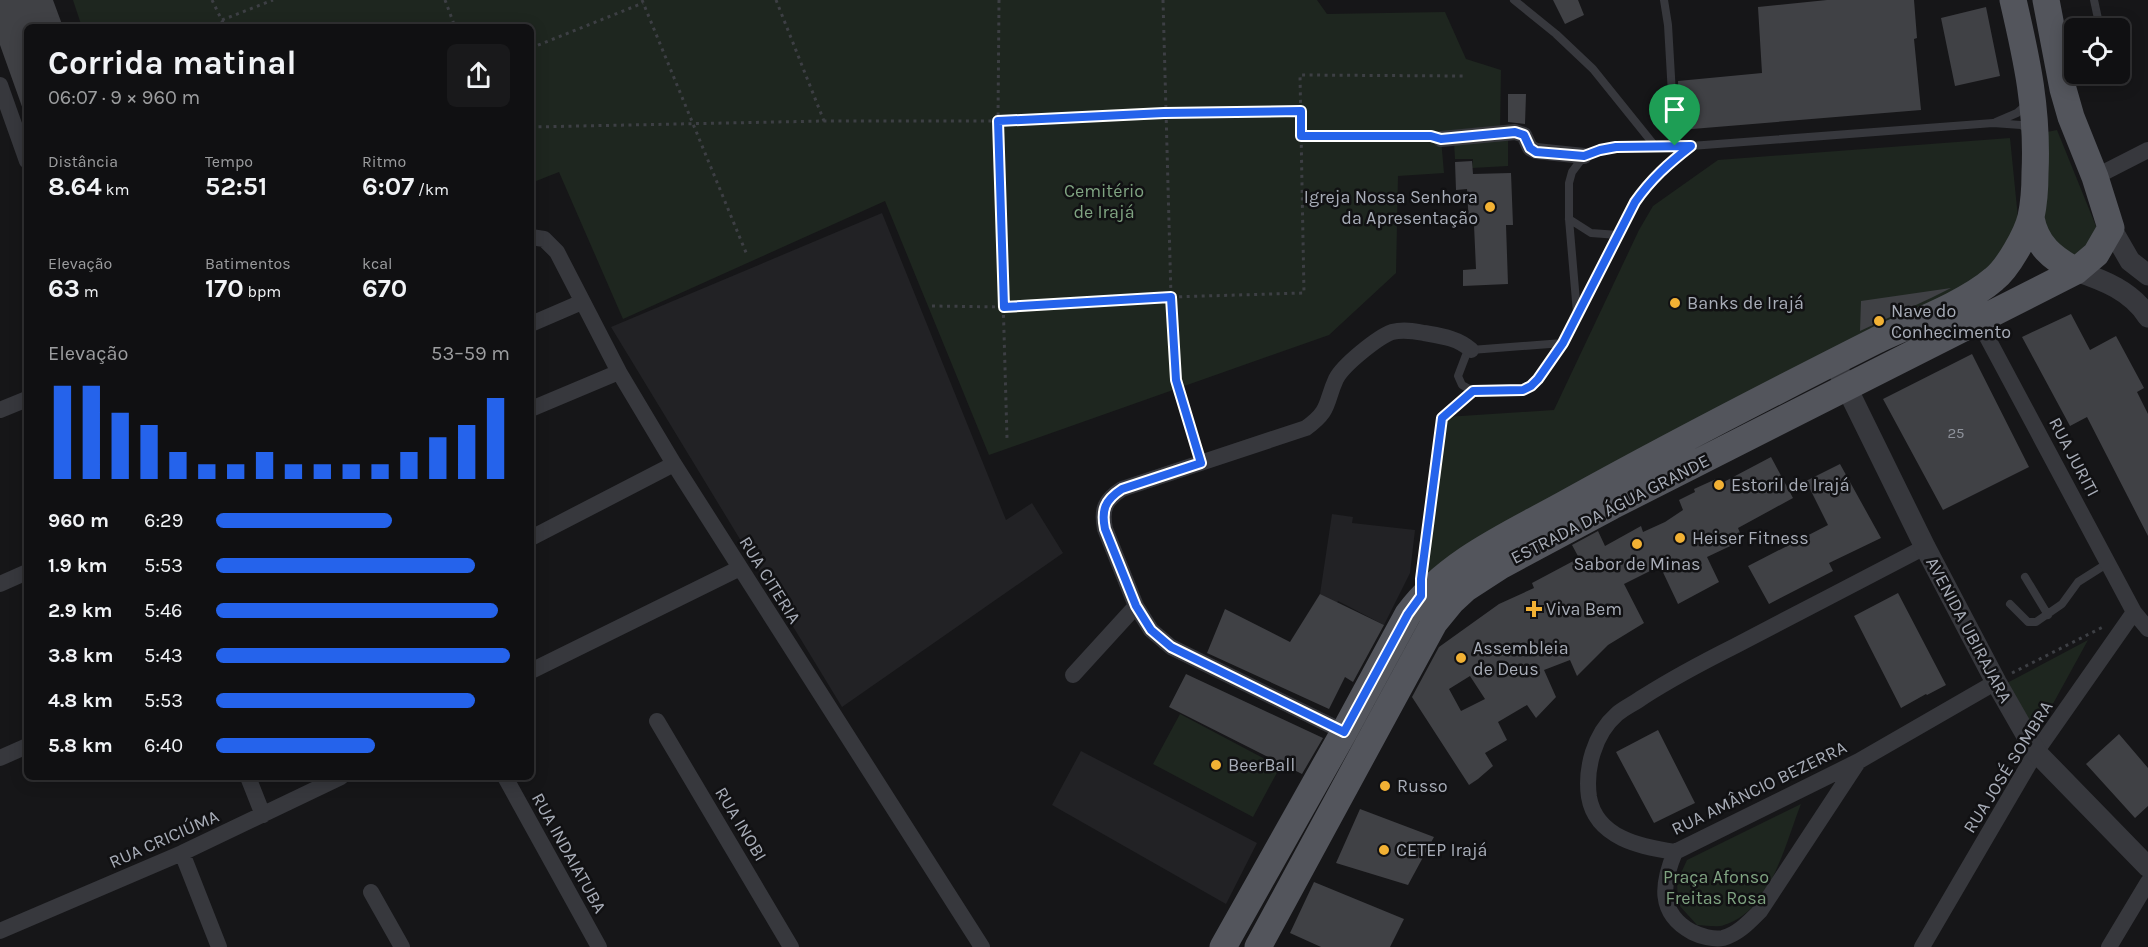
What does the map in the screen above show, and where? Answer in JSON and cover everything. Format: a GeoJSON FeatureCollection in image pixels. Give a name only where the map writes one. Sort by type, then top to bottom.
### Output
{"type":"FeatureCollection","features":[{"type":"Feature","properties":{"kind":"main road"},"geometry":{"type":"LineString","coordinates":[[2013,0],[2034,98],[2036,134],[2031,218],[2033,232],[2040,244],[2052,256],[2076,271]]}},
{"type":"Feature","properties":{"kind":"main road"},"geometry":{"type":"LineString","coordinates":[[2046,0],[2064,56]]}},
{"type":"Feature","properties":{"kind":"main road"},"geometry":{"type":"LineString","coordinates":[[2072,84],[2071,117],[2095,177],[2111,228]]}},
{"type":"Feature","properties":{"kind":"main road","name":"ESTRADA DA ÁGUA GRANDE"},"geometry":{"type":"LineString","coordinates":[[1223,947],[1408,614],[1421,596],[1467,558],[1643,460],[1978,291],[1996,278],[2013,254],[2031,218]]}},
{"type":"Feature","properties":{"kind":"main road","name":"ESTRADA DA ÁGUA GRANDE"},"geometry":{"type":"LineString","coordinates":[[1258,947],[1434,623],[1452,601],[1466,589],[1512,560],[1612,506],[2076,271],[2096,254],[2111,228]]}},
{"type":"Feature","properties":{"kind":"street"},"geometry":{"type":"LineString","coordinates":[[0,85],[24,153]]}},
{"type":"Feature","properties":{"kind":"street"},"geometry":{"type":"LineString","coordinates":[[1441,139],[1515,132],[1524,135],[1530,148],[1536,152],[1584,156]]}},
{"type":"Feature","properties":{"kind":"street"},"geometry":{"type":"LineString","coordinates":[[2095,177],[2148,150]]}},
{"type":"Feature","properties":{"kind":"street"},"geometry":{"type":"LineString","coordinates":[[2111,228],[2130,261],[2148,276]]}},
{"type":"Feature","properties":{"kind":"street","name":"RUA CITERIA"},"geometry":{"type":"LineString","coordinates":[[534,237],[544,239],[557,252],[619,372],[674,464],[982,947]]}},
{"type":"Feature","properties":{"kind":"street"},"geometry":{"type":"LineString","coordinates":[[2076,271],[2113,285],[2142,309],[2148,283]]}},
{"type":"Feature","properties":{"kind":"street"},"geometry":{"type":"LineString","coordinates":[[534,323],[582,302]]}},
{"type":"Feature","properties":{"kind":"street","name":"RUA JURITI"},"geometry":{"type":"LineString","coordinates":[[1979,322],[2134,612],[2148,629]]}},
{"type":"Feature","properties":{"kind":"street"},"geometry":{"type":"LineString","coordinates":[[1344,732],[1171,647],[1151,630],[1136,606],[1105,529],[1102,516],[1104,505],[1112,495],[1122,489],[1306,428],[1319,419],[1328,406],[1336,378],[1345,366],[1391,332],[1405,330],[1448,337],[1471,350]]}},
{"type":"Feature","properties":{"kind":"street","name":"AVENIDA UBIRAJARA"},"geometry":{"type":"LineString","coordinates":[[1834,363],[1925,547],[1996,682],[2036,752],[2148,867]]}},
{"type":"Feature","properties":{"kind":"street"},"geometry":{"type":"LineString","coordinates":[[534,408],[619,372]]}},
{"type":"Feature","properties":{"kind":"street"},"geometry":{"type":"LineString","coordinates":[[0,410],[24,400]]}},
{"type":"Feature","properties":{"kind":"street"},"geometry":{"type":"LineString","coordinates":[[534,536],[674,464]]}},
{"type":"Feature","properties":{"kind":"street","name":"RUA AMÂNCIO BEZERRA"},"geometry":{"type":"LineString","coordinates":[[1925,547],[1672,678],[1615,715],[1598,740],[1588,765],[1587,784],[1590,802],[1604,826],[1625,840],[1646,848],[1675,852],[1859,761],[1996,682]]}},
{"type":"Feature","properties":{"kind":"street"},"geometry":{"type":"LineString","coordinates":[[534,670],[740,568]]}},
{"type":"Feature","properties":{"kind":"street"},"geometry":{"type":"LineString","coordinates":[[0,584],[24,573]]}},
{"type":"Feature","properties":{"kind":"street"},"geometry":{"type":"LineString","coordinates":[[1073,675],[1136,606]]}},
{"type":"Feature","properties":{"kind":"street","name":"RUA JOSÉ SOMBRA"},"geometry":{"type":"LineString","coordinates":[[1922,947],[2036,752],[2134,612]]}},
{"type":"Feature","properties":{"kind":"street","name":"RUA INOBI"},"geometry":{"type":"LineString","coordinates":[[657,721],[791,947]]}},
{"type":"Feature","properties":{"kind":"street"},"geometry":{"type":"LineString","coordinates":[[0,758],[24,747]]}},
{"type":"Feature","properties":{"kind":"street"},"geometry":{"type":"LineString","coordinates":[[1675,852],[1666,874],[1664,890],[1667,905],[1680,926],[1699,936],[1722,939],[1741,930],[1760,911],[1859,761]]}},
{"type":"Feature","properties":{"kind":"street"},"geometry":{"type":"LineString","coordinates":[[249,780],[263,815]]}},
{"type":"Feature","properties":{"kind":"street","name":"RUA CRICIÚMA"},"geometry":{"type":"LineString","coordinates":[[0,931],[182,853],[336,780]]}},
{"type":"Feature","properties":{"kind":"street","name":"RUA INDAIATUBA"},"geometry":{"type":"LineString","coordinates":[[507,780],[599,947]]}},
{"type":"Feature","properties":{"kind":"street"},"geometry":{"type":"LineString","coordinates":[[182,853],[219,947]]}},
{"type":"Feature","properties":{"kind":"street"},"geometry":{"type":"LineString","coordinates":[[2109,947],[2148,882]]}},
{"type":"Feature","properties":{"kind":"street"},"geometry":{"type":"LineString","coordinates":[[371,892],[402,947]]}},
{"type":"Feature","properties":{"kind":"lane"},"geometry":{"type":"LineString","coordinates":[[1514,0],[1556,34],[1593,69],[1655,146]]}},
{"type":"Feature","properties":{"kind":"lane"},"geometry":{"type":"LineString","coordinates":[[1664,0],[1668,25],[1675,146]]}},
{"type":"Feature","properties":{"kind":"lane"},"geometry":{"type":"LineString","coordinates":[[2094,0],[2098,18]]}},
{"type":"Feature","properties":{"kind":"lane"},"geometry":{"type":"LineString","coordinates":[[1993,123],[2017,113],[2034,98]]}},
{"type":"Feature","properties":{"kind":"lane"},"geometry":{"type":"LineString","coordinates":[[1577,313],[1569,219],[1569,183],[1572,172],[1584,156],[1616,147],[1691,146],[1993,123],[2021,125],[2036,134]]}},
{"type":"Feature","properties":{"kind":"lane"},"geometry":{"type":"LineString","coordinates":[[1563,343],[1471,350],[1466,355],[1458,376],[1462,386],[1473,391],[1523,390],[1531,386],[1563,343],[1618,235],[1648,183],[1662,168],[1691,146]]}},
{"type":"Feature","properties":{"kind":"lane"},"geometry":{"type":"LineString","coordinates":[[1569,219],[1591,233],[1618,235]]}},
{"type":"Feature","properties":{"kind":"lane"},"geometry":{"type":"LineString","coordinates":[[1421,596],[1421,579],[1442,418]]}},
{"type":"Feature","properties":{"kind":"lane"},"geometry":{"type":"LineString","coordinates":[[2010,604],[2028,622],[2036,622],[2062,604],[2078,582],[2108,563]]}},
{"type":"Feature","properties":{"kind":"lane"},"geometry":{"type":"LineString","coordinates":[[2025,577],[2048,615]]}},
{"type":"Feature","properties":{"kind":"path"},"geometry":{"type":"LineString","coordinates":[[212,0],[224,24]]}},
{"type":"Feature","properties":{"kind":"path"},"geometry":{"type":"LineString","coordinates":[[222,20],[273,0]]}},
{"type":"Feature","properties":{"kind":"path"},"geometry":{"type":"LineString","coordinates":[[445,0],[454,24]]}},
{"type":"Feature","properties":{"kind":"path"},"geometry":{"type":"LineString","coordinates":[[776,0],[824,121]]}},
{"type":"Feature","properties":{"kind":"path"},"geometry":{"type":"LineString","coordinates":[[999,0],[998,121],[1007,438]]}},
{"type":"Feature","properties":{"kind":"path"},"geometry":{"type":"LineString","coordinates":[[1163,0],[1164,113],[1176,380],[1201,463]]}},
{"type":"Feature","properties":{"kind":"path"},"geometry":{"type":"LineString","coordinates":[[534,47],[642,2],[747,255]]}},
{"type":"Feature","properties":{"kind":"path"},"geometry":{"type":"LineString","coordinates":[[932,306],[1004,307],[1171,297],[1304,293],[1300,75],[1464,76]]}},
{"type":"Feature","properties":{"kind":"path"},"geometry":{"type":"LineString","coordinates":[[534,127],[824,121],[998,121],[1164,113],[1301,111]]}},
{"type":"Feature","properties":{"kind":"path"},"geometry":{"type":"LineString","coordinates":[[1301,136],[1431,136],[1441,139]]}},
{"type":"Feature","properties":{"kind":"path"},"geometry":{"type":"LineString","coordinates":[[1442,418],[1473,391]]}},
{"type":"Feature","properties":{"kind":"path"},"geometry":{"type":"LineString","coordinates":[[1996,682],[2134,612]]}},
{"type":"Feature","properties":{"kind":"shaded area"},"geometry":{"type":"Polygon","coordinates":[[[882,213],[1006,520],[1032,503],[1063,553],[842,707],[611,327],[882,213]]]}},
{"type":"Feature","properties":{"kind":"shaded area"},"geometry":{"type":"Polygon","coordinates":[[[1332,514],[1353,517],[1352,523],[1415,530],[1410,573],[1384,625],[1338,601],[1336,604],[1320,594],[1332,514]]]}},
{"type":"Feature","properties":{"kind":"shaded area"},"geometry":{"type":"Polygon","coordinates":[[[1081,751],[1257,843],[1226,904],[1052,805],[1081,751]]]}},
{"type":"Feature","properties":{"kind":"green space","name":"Cemitério de Irajá"},"geometry":{"type":"Polygon","coordinates":[[[73,0],[1317,0],[1327,14],[1445,12],[1466,59],[1501,70],[1500,131],[1441,139],[1444,173],[1398,176],[1396,273],[1329,335],[989,455],[885,201],[623,319],[559,172],[534,182],[534,24],[81,24],[73,0]]]}},
{"type":"Feature","properties":{"kind":"green space"},"geometry":{"type":"Polygon","coordinates":[[[2057,130],[2100,236],[2076,260],[2037,226],[2042,133],[2057,130]]]}},
{"type":"Feature","properties":{"kind":"green space"},"geometry":{"type":"Polygon","coordinates":[[[2010,138],[2018,218],[1990,280],[1422,590],[1446,417],[1554,410],[1639,230],[1653,206],[1718,160],[2010,138]]]}},
{"type":"Feature","properties":{"kind":"green space"},"geometry":{"type":"Polygon","coordinates":[[[1508,140],[1508,166],[1472,168],[1473,159],[1455,159],[1454,142],[1508,140]]]}},
{"type":"Feature","properties":{"kind":"green space"},"geometry":{"type":"Polygon","coordinates":[[[2088,640],[2043,722],[2022,719],[2005,684],[2088,640]]]}},
{"type":"Feature","properties":{"kind":"green space","name":"BeerBall"},"geometry":{"type":"Polygon","coordinates":[[[1180,714],[1280,767],[1253,817],[1153,764],[1180,714]]]}},
{"type":"Feature","properties":{"kind":"green space","name":"Praça Afonso Freitas Rosa"},"geometry":{"type":"Polygon","coordinates":[[[1801,804],[1774,874],[1754,906],[1740,917],[1721,926],[1697,925],[1678,904],[1677,882],[1687,860],[1801,804]]]}},
{"type":"Feature","properties":{"kind":"building"},"geometry":{"type":"Polygon","coordinates":[[[0,0],[53,0],[62,24],[24,24],[24,112],[0,45],[0,0]]]}},
{"type":"Feature","properties":{"kind":"building"},"geometry":{"type":"Polygon","coordinates":[[[1553,0],[1578,0],[1584,15],[1565,24],[1553,0]]]}},
{"type":"Feature","properties":{"kind":"building"},"geometry":{"type":"Polygon","coordinates":[[[1827,0],[1914,0],[1917,38],[1914,39],[1921,110],[1680,130],[1678,81],[1762,73],[1758,7],[1827,0]]]}},
{"type":"Feature","properties":{"kind":"building"},"geometry":{"type":"Polygon","coordinates":[[[1986,7],[2000,76],[1955,86],[1941,18],[1986,7]]]}},
{"type":"Feature","properties":{"kind":"building"},"geometry":{"type":"Polygon","coordinates":[[[1508,94],[1526,94],[1525,124],[1508,122],[1508,94]]]}},
{"type":"Feature","properties":{"kind":"building","name":"Igreja Nossa Senhora da Apresentação"},"geometry":{"type":"Polygon","coordinates":[[[1472,161],[1473,174],[1511,173],[1513,225],[1506,225],[1508,284],[1463,286],[1463,270],[1476,269],[1474,225],[1469,225],[1467,189],[1456,190],[1455,162],[1472,161]]]}},
{"type":"Feature","properties":{"kind":"building","name":"Nave do Conhecimento"},"geometry":{"type":"Polygon","coordinates":[[[1951,288],[1931,298],[1860,331],[1861,301],[1951,288]]]}},
{"type":"Feature","properties":{"kind":"building"},"geometry":{"type":"Polygon","coordinates":[[[2071,314],[2090,350],[2116,336],[2144,388],[2137,392],[2148,414],[2148,536],[2087,417],[2070,426],[2022,337],[2071,314]]]}},
{"type":"Feature","properties":{"kind":"building"},"geometry":{"type":"Polygon","coordinates":[[[1972,354],[2029,467],[1943,510],[1883,399],[1972,354]]]}},
{"type":"Feature","properties":{"kind":"building"},"geometry":{"type":"Polygon","coordinates":[[[1771,457],[1793,498],[1738,528],[1743,540],[1707,557],[1719,582],[1678,604],[1660,566],[1624,584],[1644,623],[1608,645],[1577,676],[1570,660],[1544,670],[1556,697],[1536,718],[1527,705],[1498,722],[1507,740],[1485,753],[1493,766],[1469,785],[1412,697],[1439,647],[1499,604],[1534,588],[1532,583],[1579,558],[1572,545],[1598,531],[1605,546],[1641,526],[1643,532],[1665,522],[1683,510],[1679,500],[1695,492],[1694,489],[1716,479],[1718,485],[1771,457]],[[1470,676],[1449,689],[1461,711],[1485,699],[1470,676]]]}},
{"type":"Feature","properties":{"kind":"building"},"geometry":{"type":"Polygon","coordinates":[[[1840,464],[1881,538],[1829,563],[1833,571],[1769,604],[1748,566],[1828,525],[1806,481],[1840,464]]]}},
{"type":"Feature","properties":{"kind":"building"},"geometry":{"type":"Polygon","coordinates":[[[1898,593],[1946,685],[1901,708],[1854,616],[1898,593]]]}},
{"type":"Feature","properties":{"kind":"building"},"geometry":{"type":"Polygon","coordinates":[[[1320,594],[1384,625],[1353,682],[1345,677],[1329,709],[1207,653],[1225,609],[1290,642],[1320,594]]]}},
{"type":"Feature","properties":{"kind":"building"},"geometry":{"type":"Polygon","coordinates":[[[1186,674],[1323,738],[1302,774],[1169,707],[1186,674]]]}},
{"type":"Feature","properties":{"kind":"building"},"geometry":{"type":"Polygon","coordinates":[[[1658,730],[1695,803],[1654,823],[1616,752],[1658,730]]]}},
{"type":"Feature","properties":{"kind":"building"},"geometry":{"type":"Polygon","coordinates":[[[2119,734],[2148,768],[2148,806],[2135,818],[2086,764],[2119,734]]]}},
{"type":"Feature","properties":{"kind":"building","name":"CETEP Irajá"},"geometry":{"type":"Polygon","coordinates":[[[1360,809],[1434,837],[1408,885],[1336,863],[1360,809]]]}},
{"type":"Feature","properties":{"kind":"building"},"geometry":{"type":"Polygon","coordinates":[[[1314,882],[1404,919],[1390,947],[1321,947],[1290,933],[1314,882]]]}},
{"type":"Feature","properties":{"kind":"place","name":"Igreja Nossa Senhora da Apresentação"},"geometry":{"type":"Point","coordinates":[1490,207]}},
{"type":"Feature","properties":{"kind":"place","name":"Banks de Irajá"},"geometry":{"type":"Point","coordinates":[1675,303]}},
{"type":"Feature","properties":{"kind":"place","name":"Nave do Conhecimento"},"geometry":{"type":"Point","coordinates":[1879,321]}},
{"type":"Feature","properties":{"kind":"place","name":"Estoril de Irajá"},"geometry":{"type":"Point","coordinates":[1719,485]}},
{"type":"Feature","properties":{"kind":"place","name":"Heiser Fitness"},"geometry":{"type":"Point","coordinates":[1680,538]}},
{"type":"Feature","properties":{"kind":"place","name":"Sabor de Minas"},"geometry":{"type":"Point","coordinates":[1637,544]}},
{"type":"Feature","properties":{"kind":"place","name":"Viva Bem"},"geometry":{"type":"Point","coordinates":[1534,609]}},
{"type":"Feature","properties":{"kind":"place","name":"Assembleia de Deus"},"geometry":{"type":"Point","coordinates":[1461,658]}},
{"type":"Feature","properties":{"kind":"place","name":"BeerBall"},"geometry":{"type":"Point","coordinates":[1216,765]}},
{"type":"Feature","properties":{"kind":"place","name":"Russo"},"geometry":{"type":"Point","coordinates":[1385,786]}},
{"type":"Feature","properties":{"kind":"place","name":"CETEP Irajá"},"geometry":{"type":"Point","coordinates":[1384,850]}},
{"type":"Feature","properties":{"kind":"route"},"geometry":{"type":"LineString","coordinates":[[1301,111],[1301,136],[1431,136],[1441,139],[1515,132],[1524,135],[1527,144],[1536,152],[1584,156],[1616,147],[1675,146],[1691,146],[1662,168],[1635,202],[1563,343],[1538,379],[1523,390],[1473,391],[1442,418],[1421,579],[1421,596],[1408,614],[1344,732],[1171,647],[1151,630],[1136,606],[1102,516],[1104,505],[1112,495],[1122,489],[1201,463],[1176,380],[1171,297],[1004,307],[998,121],[1164,113],[1301,111]]}}]}
